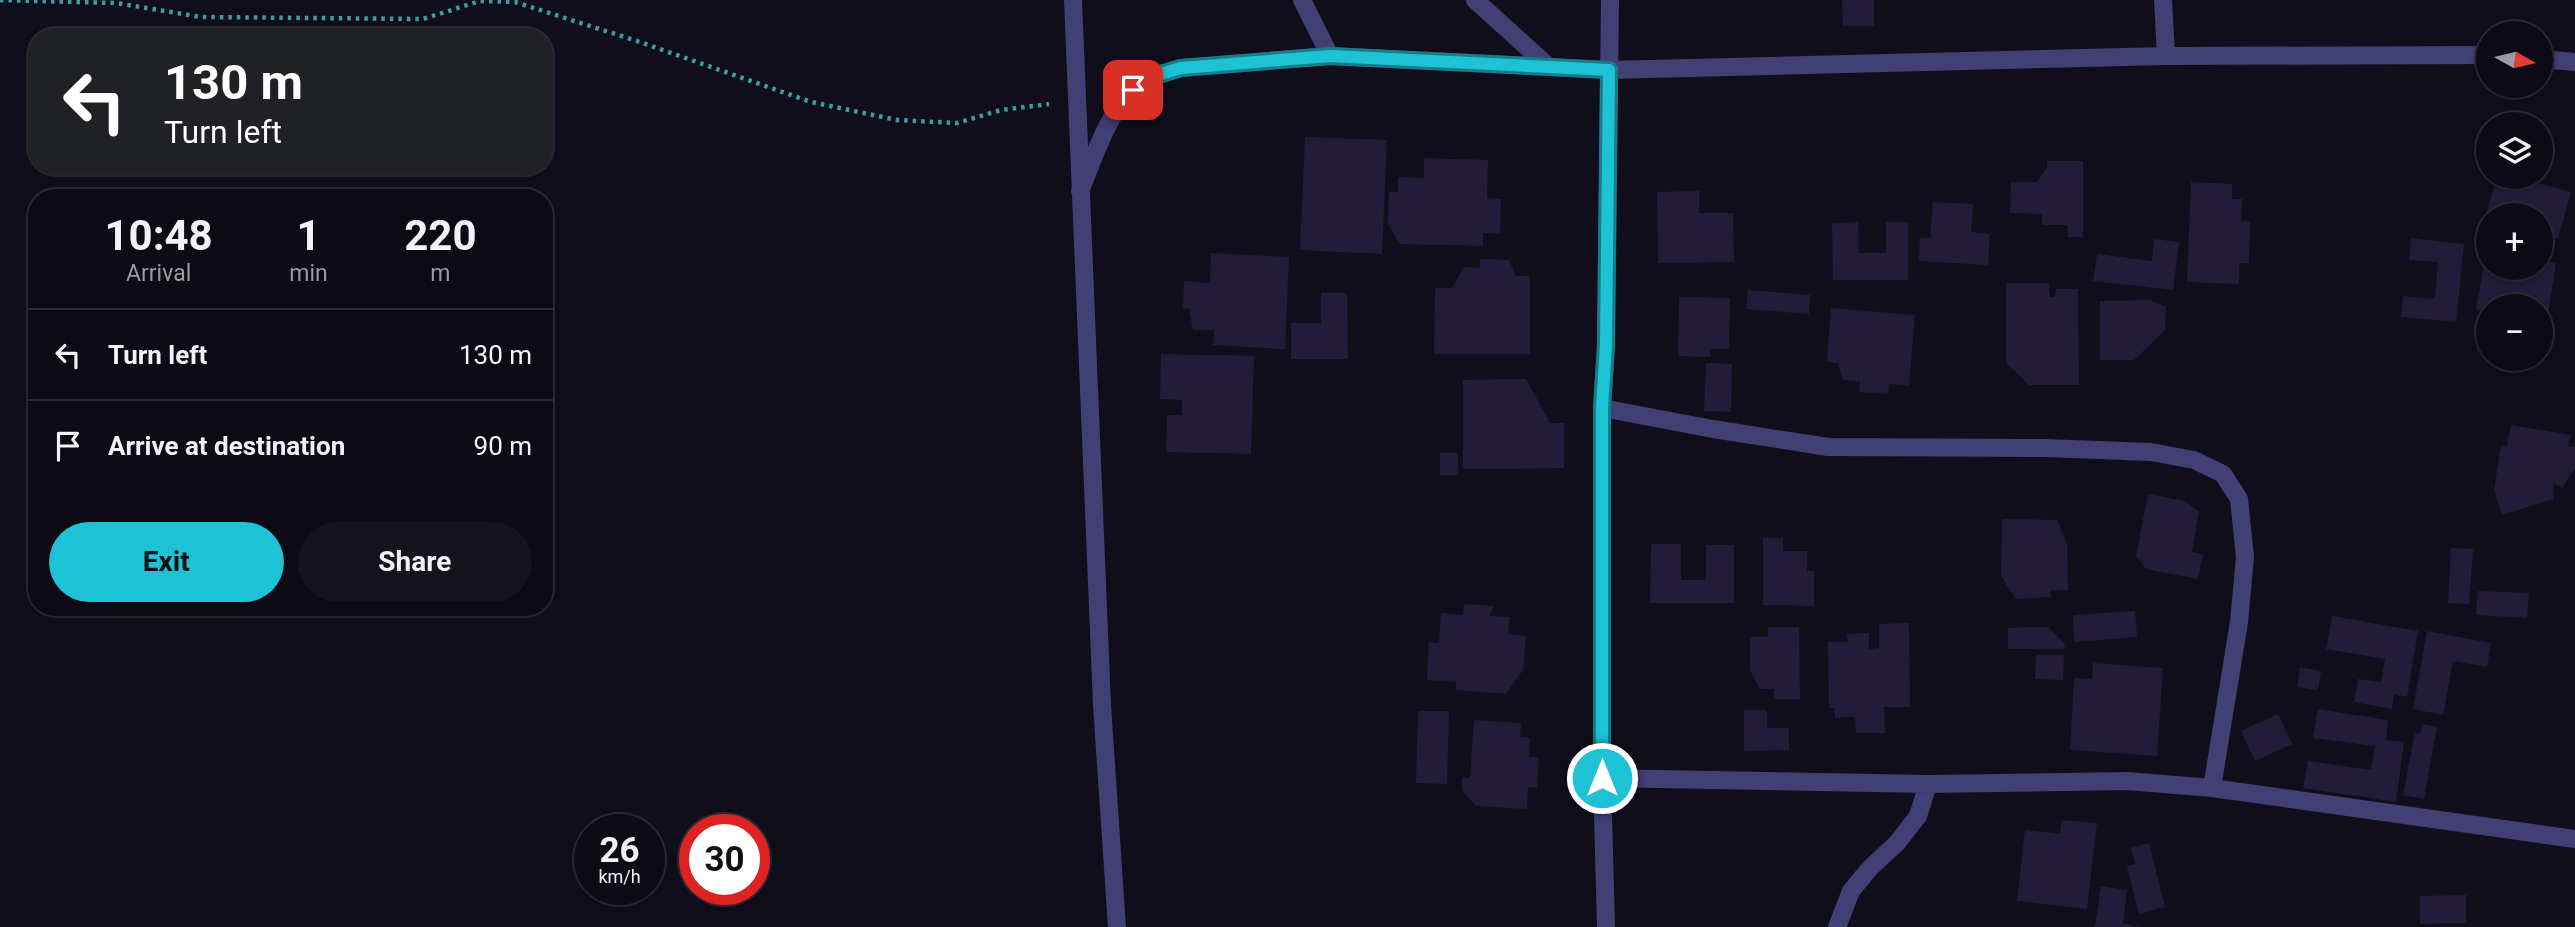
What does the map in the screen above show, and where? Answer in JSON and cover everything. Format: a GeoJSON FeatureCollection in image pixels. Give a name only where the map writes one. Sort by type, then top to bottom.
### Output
{"type":"FeatureCollection","features":[{"type":"Feature","properties":{"kind":"street"},"geometry":{"type":"LineString","coordinates":[[1073,0],[1102,692],[1117,927]]}},
{"type":"Feature","properties":{"kind":"street"},"geometry":{"type":"LineString","coordinates":[[1302,0],[1330,56]]}},
{"type":"Feature","properties":{"kind":"street"},"geometry":{"type":"LineString","coordinates":[[1475,0],[1549,67]]}},
{"type":"Feature","properties":{"kind":"street"},"geometry":{"type":"LineString","coordinates":[[1606,927],[1602,778],[1602,408],[1606,345],[1610,0]]}},
{"type":"Feature","properties":{"kind":"street"},"geometry":{"type":"LineString","coordinates":[[2163,0],[2166,56]]}},
{"type":"Feature","properties":{"kind":"street"},"geometry":{"type":"LineString","coordinates":[[1080,191],[1104,134],[1133,90],[1157,75],[1181,68],[1330,56],[1609,70],[2166,56],[2476,55]]}},
{"type":"Feature","properties":{"kind":"street"},"geometry":{"type":"LineString","coordinates":[[2553,60],[2575,62]]}},
{"type":"Feature","properties":{"kind":"street"},"geometry":{"type":"LineString","coordinates":[[1602,408],[1828,447],[2045,448],[2151,452],[2194,460],[2223,474],[2238,499],[2245,557],[2239,622],[2212,789]]}},
{"type":"Feature","properties":{"kind":"street"},"geometry":{"type":"LineString","coordinates":[[1602,778],[1928,784],[2127,781],[2212,789],[2575,839]]}},
{"type":"Feature","properties":{"kind":"street"},"geometry":{"type":"LineString","coordinates":[[1837,927],[1851,891],[1870,868],[1897,843],[1918,816],[1928,784]]}},
{"type":"Feature","properties":{"kind":"path"},"geometry":{"type":"LineString","coordinates":[[0,0],[116,3],[201,17],[410,19],[423,19],[480,1],[515,2],[638,41],[811,102],[897,120],[957,123],[1001,110],[1076,100]]}},
{"type":"Feature","properties":{"kind":"building"},"geometry":{"type":"Polygon","coordinates":[[[1842,0],[1874,0],[1874,26],[1843,26],[1842,0]]]}},
{"type":"Feature","properties":{"kind":"building"},"geometry":{"type":"Polygon","coordinates":[[[1305,137],[1387,140],[1382,254],[1300,250],[1305,137]]]}},
{"type":"Feature","properties":{"kind":"building"},"geometry":{"type":"Polygon","coordinates":[[[1424,158],[1488,160],[1487,198],[1501,199],[1500,234],[1483,233],[1483,246],[1400,244],[1388,224],[1389,192],[1398,192],[1398,177],[1424,178],[1424,158]]]}},
{"type":"Feature","properties":{"kind":"building"},"geometry":{"type":"Polygon","coordinates":[[[2047,161],[2083,161],[2083,237],[2068,237],[2067,225],[2042,225],[2042,214],[2010,213],[2011,182],[2037,182],[2047,168],[2047,161]]]}},
{"type":"Feature","properties":{"kind":"building"},"geometry":{"type":"Polygon","coordinates":[[[2191,182],[2232,184],[2232,199],[2242,199],[2241,221],[2250,222],[2249,263],[2239,263],[2239,284],[2187,282],[2191,182]]]}},
{"type":"Feature","properties":{"kind":"building"},"geometry":{"type":"Polygon","coordinates":[[[2553,187],[2571,192],[2558,239],[2553,238],[2553,203],[2489,203],[2493,189],[2553,187]]]}},
{"type":"Feature","properties":{"kind":"building"},"geometry":{"type":"Polygon","coordinates":[[[1699,191],[1699,213],[1733,213],[1734,262],[1658,263],[1657,192],[1699,191]]]}},
{"type":"Feature","properties":{"kind":"building"},"geometry":{"type":"Polygon","coordinates":[[[1933,202],[1973,204],[1971,232],[1990,234],[1988,265],[1919,261],[1920,238],[1930,238],[1933,202]]]}},
{"type":"Feature","properties":{"kind":"building"},"geometry":{"type":"Polygon","coordinates":[[[1858,222],[1859,253],[1886,253],[1886,222],[1908,222],[1908,280],[1833,280],[1832,223],[1858,222]]]}},
{"type":"Feature","properties":{"kind":"building"},"geometry":{"type":"Polygon","coordinates":[[[2411,238],[2464,244],[2456,322],[2401,317],[2403,296],[2435,299],[2438,262],[2409,260],[2411,238]]]}},
{"type":"Feature","properties":{"kind":"building"},"geometry":{"type":"Polygon","coordinates":[[[2154,239],[2179,242],[2173,290],[2093,281],[2097,254],[2152,261],[2154,239]]]}},
{"type":"Feature","properties":{"kind":"building"},"geometry":{"type":"Polygon","coordinates":[[[1211,253],[1289,257],[1285,349],[1213,345],[1214,330],[1193,330],[1189,309],[1183,308],[1184,281],[1210,283],[1211,253]]]}},
{"type":"Feature","properties":{"kind":"building"},"geometry":{"type":"Polygon","coordinates":[[[1480,259],[1509,260],[1516,276],[1530,276],[1530,354],[1434,354],[1435,288],[1452,288],[1464,267],[1480,268],[1480,259]]]}},
{"type":"Feature","properties":{"kind":"building"},"geometry":{"type":"Polygon","coordinates":[[[2553,263],[2556,263],[2551,294],[2479,294],[2481,280],[2553,280],[2553,263]]]}},
{"type":"Feature","properties":{"kind":"building"},"geometry":{"type":"Polygon","coordinates":[[[2006,283],[2049,283],[2050,297],[2055,297],[2056,289],[2078,289],[2079,385],[2029,385],[2006,363],[2006,283]]]}},
{"type":"Feature","properties":{"kind":"building"},"geometry":{"type":"Polygon","coordinates":[[[1748,290],[1810,295],[1809,314],[1746,309],[1748,290]]]}},
{"type":"Feature","properties":{"kind":"building"},"geometry":{"type":"Polygon","coordinates":[[[1321,293],[1347,293],[1348,359],[1291,359],[1291,323],[1321,323],[1321,293]]]}},
{"type":"Feature","properties":{"kind":"building"},"geometry":{"type":"Polygon","coordinates":[[[1679,297],[1730,298],[1729,349],[1710,349],[1710,357],[1678,356],[1679,297]]]}},
{"type":"Feature","properties":{"kind":"building"},"geometry":{"type":"Polygon","coordinates":[[[2150,300],[2166,307],[2165,330],[2134,360],[2100,360],[2100,301],[2150,300]]]}},
{"type":"Feature","properties":{"kind":"building"},"geometry":{"type":"Polygon","coordinates":[[[1831,308],[1915,315],[1909,386],[1889,384],[1888,394],[1859,392],[1860,381],[1843,380],[1838,363],[1827,362],[1831,308]]]}},
{"type":"Feature","properties":{"kind":"building"},"geometry":{"type":"Polygon","coordinates":[[[1161,354],[1254,356],[1251,454],[1166,452],[1167,415],[1182,415],[1182,400],[1160,399],[1161,354]]]}},
{"type":"Feature","properties":{"kind":"building"},"geometry":{"type":"Polygon","coordinates":[[[1706,363],[1732,364],[1731,412],[1704,411],[1706,363]]]}},
{"type":"Feature","properties":{"kind":"building"},"geometry":{"type":"Polygon","coordinates":[[[1526,379],[1550,423],[1564,423],[1564,468],[1463,469],[1463,380],[1526,379]]]}},
{"type":"Feature","properties":{"kind":"building"},"geometry":{"type":"Polygon","coordinates":[[[2511,425],[2571,435],[2568,446],[2575,447],[2575,468],[2562,488],[2554,483],[2553,499],[2502,515],[2494,490],[2501,445],[2507,446],[2511,425]]]}},
{"type":"Feature","properties":{"kind":"building"},"geometry":{"type":"Polygon","coordinates":[[[1440,453],[1458,453],[1458,475],[1440,475],[1440,453]]]}},
{"type":"Feature","properties":{"kind":"building"},"geometry":{"type":"Polygon","coordinates":[[[2148,494],[2185,501],[2199,512],[2192,552],[2203,554],[2198,579],[2146,569],[2136,556],[2148,494]]]}},
{"type":"Feature","properties":{"kind":"building"},"geometry":{"type":"Polygon","coordinates":[[[2002,519],[2057,520],[2067,543],[2068,590],[2051,590],[2051,597],[2016,599],[2001,576],[2002,519]]]}},
{"type":"Feature","properties":{"kind":"building"},"geometry":{"type":"Polygon","coordinates":[[[1763,538],[1783,538],[1783,551],[1807,551],[1807,571],[1814,571],[1814,606],[1763,605],[1763,538]]]}},
{"type":"Feature","properties":{"kind":"building"},"geometry":{"type":"Polygon","coordinates":[[[1651,544],[1681,544],[1681,580],[1706,580],[1706,545],[1734,545],[1734,603],[1650,603],[1651,544]]]}},
{"type":"Feature","properties":{"kind":"building"},"geometry":{"type":"Polygon","coordinates":[[[2451,548],[2473,549],[2469,604],[2448,603],[2451,548]]]}},
{"type":"Feature","properties":{"kind":"building"},"geometry":{"type":"Polygon","coordinates":[[[2478,591],[2529,593],[2527,618],[2476,615],[2478,591]]]}},
{"type":"Feature","properties":{"kind":"building"},"geometry":{"type":"Polygon","coordinates":[[[1464,604],[1494,606],[1489,616],[1510,617],[1508,634],[1526,636],[1523,670],[1506,694],[1456,690],[1456,682],[1427,680],[1429,642],[1439,643],[1441,613],[1463,615],[1464,604]]]}},
{"type":"Feature","properties":{"kind":"building"},"geometry":{"type":"Polygon","coordinates":[[[2135,611],[2137,637],[2074,642],[2073,615],[2135,611]]]}},
{"type":"Feature","properties":{"kind":"building"},"geometry":{"type":"Polygon","coordinates":[[[2332,616],[2418,631],[2407,697],[2394,694],[2392,709],[2354,702],[2358,679],[2381,682],[2385,659],[2326,649],[2332,616]]]}},
{"type":"Feature","properties":{"kind":"building"},"geometry":{"type":"Polygon","coordinates":[[[1909,623],[1910,707],[1884,707],[1885,733],[1856,733],[1855,717],[1835,718],[1835,708],[1829,708],[1828,642],[1848,642],[1847,634],[1869,633],[1869,649],[1879,648],[1879,624],[1909,623]]]}},
{"type":"Feature","properties":{"kind":"building"},"geometry":{"type":"Polygon","coordinates":[[[1768,627],[1799,627],[1800,699],[1774,699],[1774,689],[1760,689],[1750,670],[1750,637],[1768,637],[1768,627]]]}},
{"type":"Feature","properties":{"kind":"building"},"geometry":{"type":"Polygon","coordinates":[[[2048,627],[2064,643],[2065,649],[2008,649],[2008,628],[2048,627]]]}},
{"type":"Feature","properties":{"kind":"building"},"geometry":{"type":"Polygon","coordinates":[[[2427,631],[2491,643],[2487,667],[2453,661],[2443,715],[2413,709],[2427,631]]]}},
{"type":"Feature","properties":{"kind":"building"},"geometry":{"type":"Polygon","coordinates":[[[2036,655],[2064,655],[2063,680],[2035,679],[2036,655]]]}},
{"type":"Feature","properties":{"kind":"building"},"geometry":{"type":"Polygon","coordinates":[[[2093,663],[2163,668],[2157,756],[2070,750],[2074,678],[2092,679],[2093,663]]]}},
{"type":"Feature","properties":{"kind":"building"},"geometry":{"type":"Polygon","coordinates":[[[2300,667],[2321,671],[2318,690],[2297,687],[2300,667]]]}},
{"type":"Feature","properties":{"kind":"building"},"geometry":{"type":"Polygon","coordinates":[[[2318,709],[2388,720],[2386,740],[2404,742],[2396,802],[2303,788],[2308,761],[2371,770],[2375,746],[2313,738],[2318,709]]]}},
{"type":"Feature","properties":{"kind":"building"},"geometry":{"type":"Polygon","coordinates":[[[1744,710],[1767,710],[1767,728],[1789,728],[1789,750],[1744,751],[1744,710]]]}},
{"type":"Feature","properties":{"kind":"building"},"geometry":{"type":"Polygon","coordinates":[[[1418,711],[1449,711],[1447,784],[1416,783],[1418,711]]]}},
{"type":"Feature","properties":{"kind":"building"},"geometry":{"type":"Polygon","coordinates":[[[2278,714],[2292,744],[2255,761],[2241,731],[2278,714]]]}},
{"type":"Feature","properties":{"kind":"building"},"geometry":{"type":"Polygon","coordinates":[[[1474,720],[1521,723],[1520,737],[1530,738],[1529,757],[1539,758],[1537,787],[1528,787],[1527,809],[1476,806],[1462,790],[1462,777],[1470,778],[1474,720]]]}},
{"type":"Feature","properties":{"kind":"building"},"geometry":{"type":"Polygon","coordinates":[[[2422,724],[2437,727],[2424,799],[2403,795],[2415,733],[2421,734],[2422,724]]]}},
{"type":"Feature","properties":{"kind":"building"},"geometry":{"type":"Polygon","coordinates":[[[2062,820],[2097,823],[2087,909],[2017,901],[2025,830],[2060,834],[2062,820]]]}},
{"type":"Feature","properties":{"kind":"building"},"geometry":{"type":"Polygon","coordinates":[[[2149,843],[2165,907],[2139,914],[2127,866],[2135,864],[2131,848],[2149,843]]]}},
{"type":"Feature","properties":{"kind":"building"},"geometry":{"type":"Polygon","coordinates":[[[2101,886],[2127,890],[2123,923],[2139,927],[2095,927],[2101,886]]]}},
{"type":"Feature","properties":{"kind":"building"},"geometry":{"type":"Polygon","coordinates":[[[2466,895],[2466,923],[2420,924],[2420,896],[2466,895]]]}},
{"type":"Feature","properties":{"kind":"route"},"geometry":{"type":"LineString","coordinates":[[1133,90],[1157,75],[1181,68],[1330,56],[1609,70],[1606,345],[1602,408],[1602,778]]}}]}
